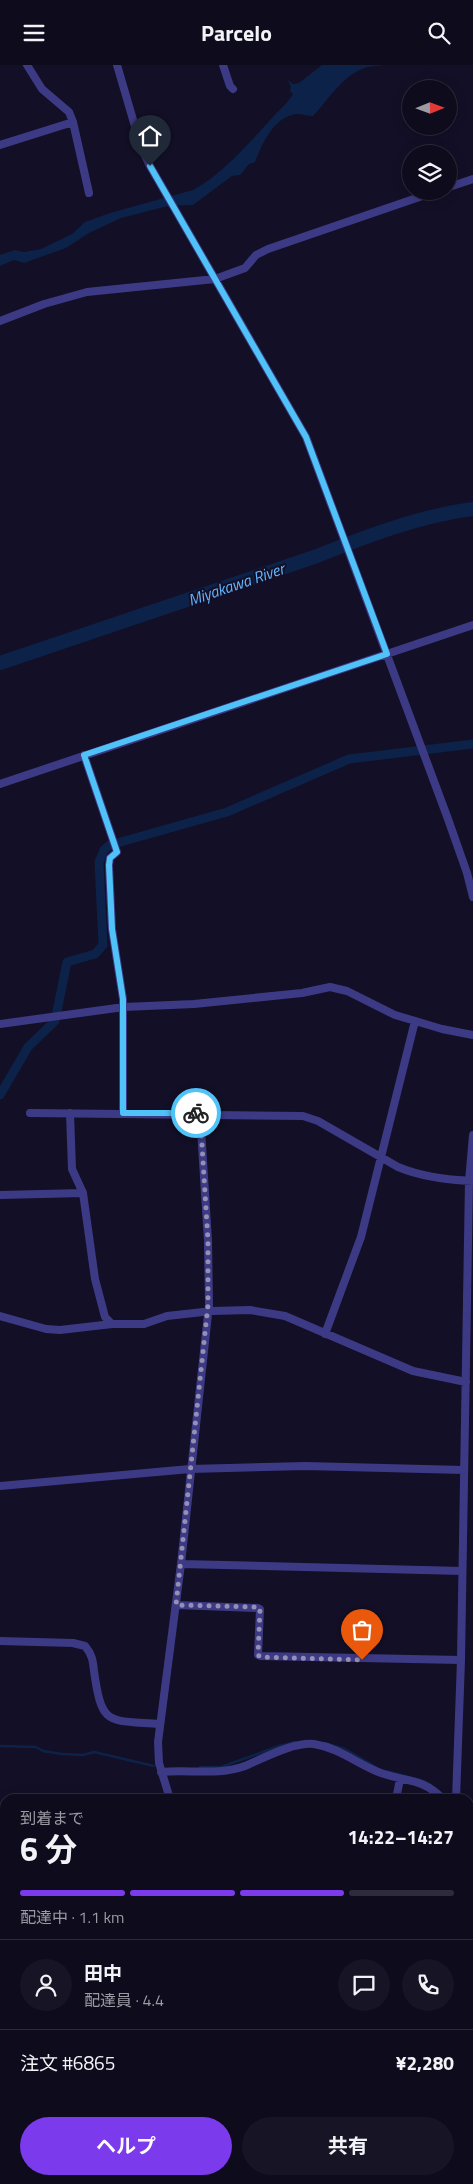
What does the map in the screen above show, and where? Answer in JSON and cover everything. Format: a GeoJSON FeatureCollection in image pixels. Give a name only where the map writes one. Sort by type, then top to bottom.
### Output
{"type":"FeatureCollection","features":[{"type":"Feature","properties":{"kind":"street"},"geometry":{"type":"LineString","coordinates":[[27,65],[42,89],[69,112],[89,193]]}},
{"type":"Feature","properties":{"kind":"street"},"geometry":{"type":"LineString","coordinates":[[223,65],[230,86],[234,89]]}},
{"type":"Feature","properties":{"kind":"street"},"geometry":{"type":"LineString","coordinates":[[121,66],[141,147],[306,437],[423,749],[467,873],[473,897]]}},
{"type":"Feature","properties":{"kind":"street"},"geometry":{"type":"LineString","coordinates":[[0,145],[73,122]]}},
{"type":"Feature","properties":{"kind":"street"},"geometry":{"type":"LineString","coordinates":[[457,184],[473,179]]}},
{"type":"Feature","properties":{"kind":"street"},"geometry":{"type":"LineString","coordinates":[[0,321],[52,301],[86,293],[215,279],[245,267],[256,255],[268,249],[411,200]]}},
{"type":"Feature","properties":{"kind":"street"},"geometry":{"type":"LineString","coordinates":[[0,784],[473,625]]}},
{"type":"Feature","properties":{"kind":"street"},"geometry":{"type":"LineString","coordinates":[[84,755],[117,852],[110,858],[109,865],[111,910],[124,1007],[123,1113]]}},
{"type":"Feature","properties":{"kind":"street"},"geometry":{"type":"LineString","coordinates":[[0,1024],[124,1007],[194,1004],[302,993],[330,987],[347,991],[395,1015],[473,1035]]}},
{"type":"Feature","properties":{"kind":"street"},"geometry":{"type":"LineString","coordinates":[[325,1334],[361,1237],[415,1021]]}},
{"type":"Feature","properties":{"kind":"street"},"geometry":{"type":"LineString","coordinates":[[30,1113],[200,1113],[302,1116],[318,1121],[412,1173],[428,1177],[471,1181]]}},
{"type":"Feature","properties":{"kind":"street"},"geometry":{"type":"LineString","coordinates":[[70,1113],[72,1169],[83,1193],[95,1279],[105,1317],[112,1324]]}},
{"type":"Feature","properties":{"kind":"street"},"geometry":{"type":"LineString","coordinates":[[168,1794],[161,1772],[158,1754],[160,1724],[181,1564],[210,1276],[200,1113]]}},
{"type":"Feature","properties":{"kind":"street"},"geometry":{"type":"LineString","coordinates":[[456,1794],[473,1135]]}},
{"type":"Feature","properties":{"kind":"street"},"geometry":{"type":"LineString","coordinates":[[0,1195],[83,1193]]}},
{"type":"Feature","properties":{"kind":"street"},"geometry":{"type":"LineString","coordinates":[[0,1316],[53,1330],[78,1330],[112,1324],[144,1324],[167,1316],[207,1312],[241,1310],[276,1313],[413,1371],[466,1383]]}},
{"type":"Feature","properties":{"kind":"street"},"geometry":{"type":"LineString","coordinates":[[0,1486],[190,1469],[306,1466],[463,1470]]}},
{"type":"Feature","properties":{"kind":"street"},"geometry":{"type":"LineString","coordinates":[[181,1564],[462,1571]]}},
{"type":"Feature","properties":{"kind":"street"},"geometry":{"type":"LineString","coordinates":[[176,1605],[258,1607],[260,1609],[258,1655],[260,1657],[461,1660]]}},
{"type":"Feature","properties":{"kind":"street"},"geometry":{"type":"LineString","coordinates":[[0,1641],[73,1643],[85,1646],[92,1658],[98,1701],[107,1715],[113,1719],[160,1724]]}},
{"type":"Feature","properties":{"kind":"street"},"geometry":{"type":"LineString","coordinates":[[161,1772],[178,1770],[224,1771],[245,1766],[260,1758],[288,1749],[311,1744],[343,1752],[380,1772],[400,1779],[426,1784],[437,1794]]}},
{"type":"Feature","properties":{"kind":"street"},"geometry":{"type":"LineString","coordinates":[[397,1794],[400,1779]]}},
{"type":"Feature","properties":{"kind":"water"},"geometry":{"type":"Polygon","coordinates":[[[322,65],[384,65],[368,67],[352,75],[338,87],[313,116],[297,114],[289,116],[275,125],[265,139],[255,162],[249,164],[240,175],[232,176],[193,205],[168,206],[121,218],[89,233],[66,248],[24,263],[14,260],[0,266],[0,255],[15,250],[24,252],[41,249],[72,234],[85,222],[110,213],[193,190],[204,184],[235,157],[288,101],[293,94],[290,91],[291,87],[288,80],[293,84],[299,83],[322,65]]]}},
{"type":"Feature","properties":{"kind":"waterway","name":"Miyakawa River"},"geometry":{"type":"LineString","coordinates":[[0,663],[317,556],[394,528],[433,516],[473,509]]}},
{"type":"Feature","properties":{"kind":"waterway"},"geometry":{"type":"LineString","coordinates":[[0,1095],[28,1047],[55,1021],[67,962],[95,954],[103,945],[99,862],[104,850],[110,845],[227,812],[349,759],[473,744]]}},
{"type":"Feature","properties":{"kind":"waterway"},"geometry":{"type":"LineString","coordinates":[[200,1767],[221,1767],[295,1742]]}},
{"type":"Feature","properties":{"kind":"waterway"},"geometry":{"type":"LineString","coordinates":[[325,1743],[345,1749],[376,1767]]}},
{"type":"Feature","properties":{"kind":"waterway"},"geometry":{"type":"LineString","coordinates":[[0,1746],[36,1747],[43,1751],[62,1754],[83,1755],[94,1752],[154,1766]]}},
{"type":"Feature","properties":{"kind":"waterway"},"geometry":{"type":"LineString","coordinates":[[386,1771],[424,1781],[431,1785]]}},
{"type":"Feature","properties":{"kind":"way so far"},"geometry":{"type":"LineString","coordinates":[[196,1113],[200,1113],[210,1276],[176,1605],[258,1607],[260,1609],[258,1655],[260,1657],[362,1660]]}},
{"type":"Feature","properties":{"kind":"route"},"geometry":{"type":"LineString","coordinates":[[150,166],[313,451],[387,654],[84,755],[117,852],[110,858],[109,865],[112,929],[123,999],[123,1113],[196,1113]]}}]}
